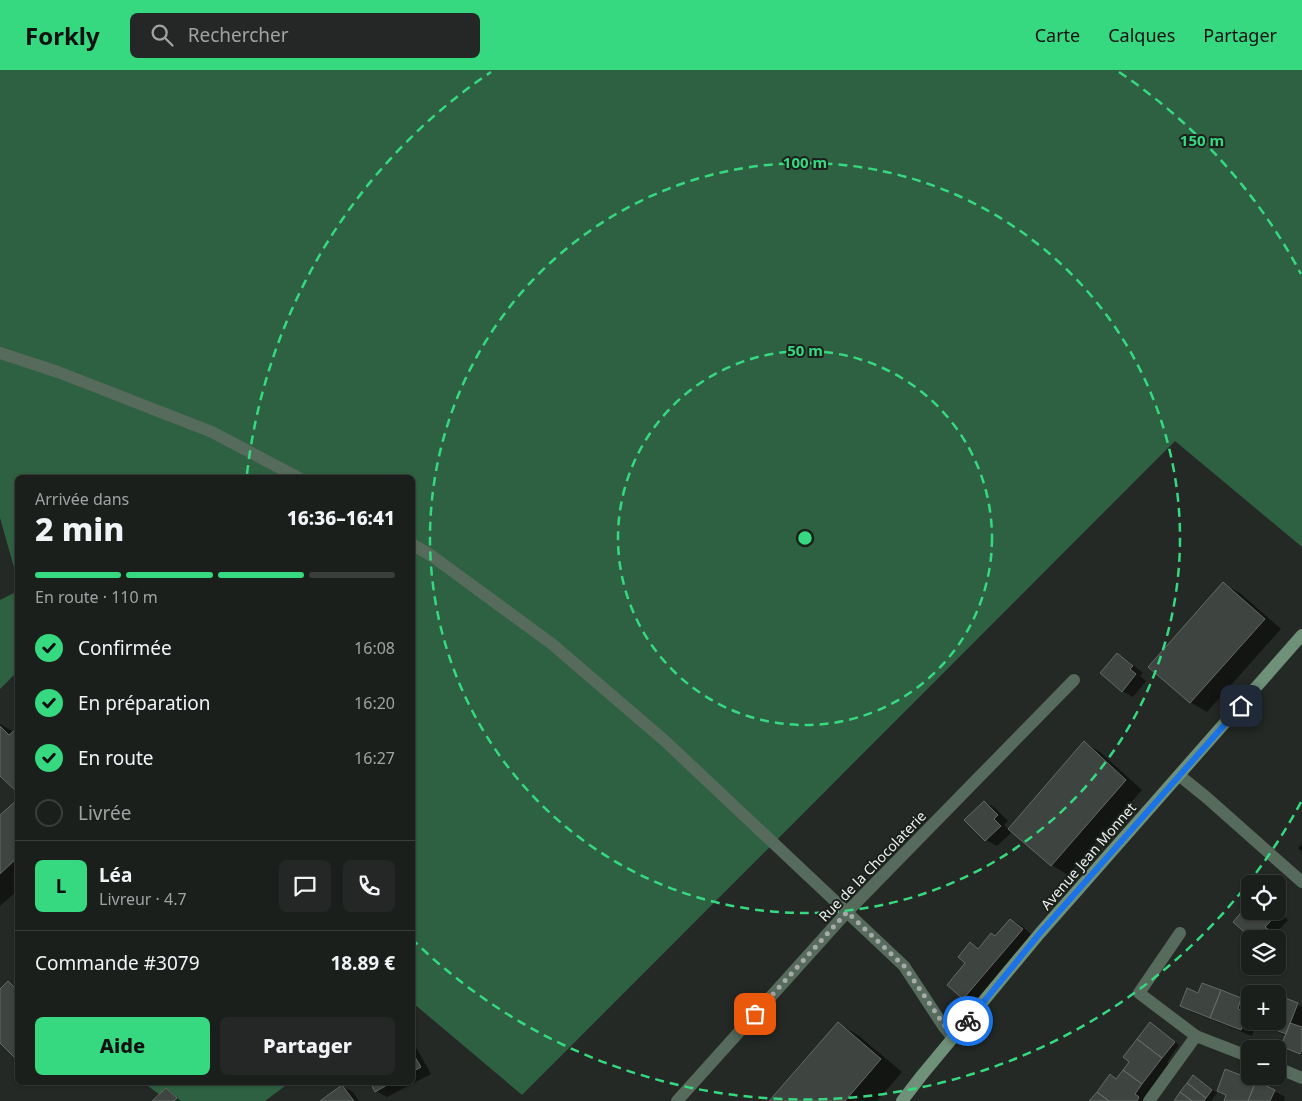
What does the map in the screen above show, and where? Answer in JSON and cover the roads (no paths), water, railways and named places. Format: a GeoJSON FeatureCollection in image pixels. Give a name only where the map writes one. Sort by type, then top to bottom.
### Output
{"type":"FeatureCollection","features":[{"type":"Feature","properties":{"kind":"main road","name":"Avenue Jean Monnet"},"geometry":{"type":"LineString","coordinates":[[902,1101],[1040,933],[1302,635]]}},
{"type":"Feature","properties":{"kind":"street"},"geometry":{"type":"LineString","coordinates":[[0,353],[58,372],[212,432],[293,475]]}},
{"type":"Feature","properties":{"kind":"street"},"geometry":{"type":"LineString","coordinates":[[415,546],[432,556],[552,644],[665,741],[904,966],[953,1038]]}},
{"type":"Feature","properties":{"kind":"street","name":"Rue de la Chocolaterie"},"geometry":{"type":"LineString","coordinates":[[677,1101],[847,912],[1074,680]]}},
{"type":"Feature","properties":{"kind":"street"},"geometry":{"type":"LineString","coordinates":[[1180,776],[1302,882]]}},
{"type":"Feature","properties":{"kind":"street"},"geometry":{"type":"LineString","coordinates":[[1180,933],[1139,993],[1196,1036],[1241,1054]]}},
{"type":"Feature","properties":{"kind":"street"},"geometry":{"type":"LineString","coordinates":[[1149,1101],[1196,1036]]}},
{"type":"Feature","properties":{"kind":"street"},"geometry":{"type":"LineString","coordinates":[[1286,1071],[1302,1078]]}}]}
